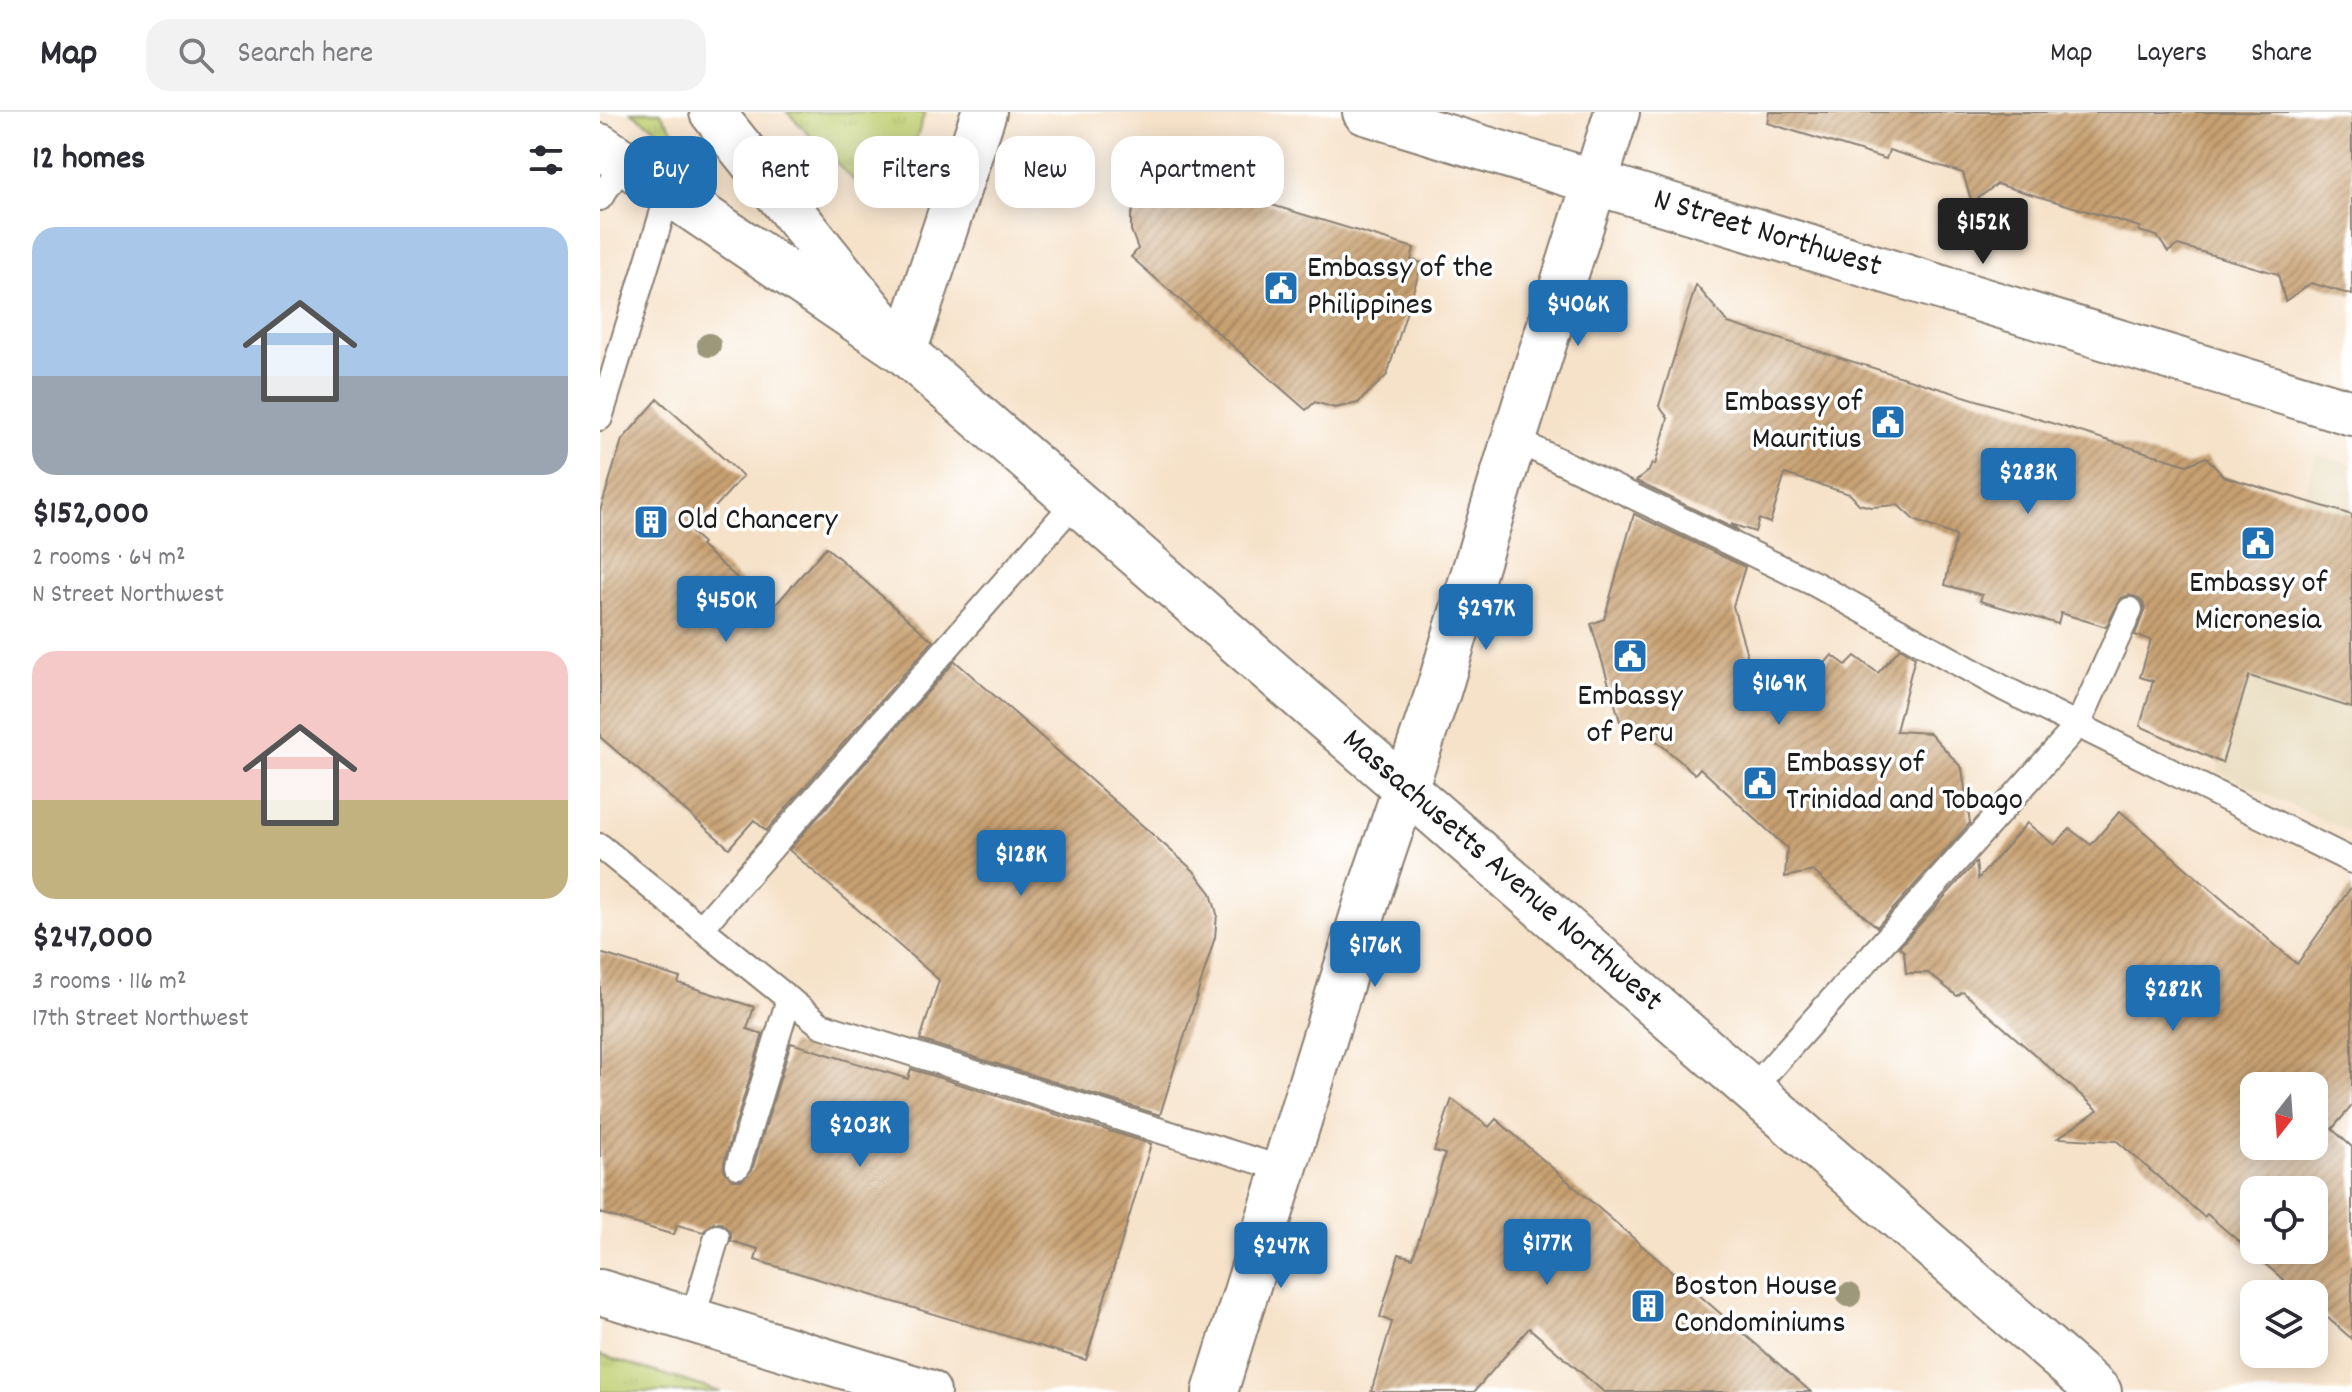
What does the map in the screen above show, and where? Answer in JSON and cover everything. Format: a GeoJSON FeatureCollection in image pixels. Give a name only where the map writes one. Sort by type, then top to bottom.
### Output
{"type":"FeatureCollection","features":[{"type":"Feature","properties":{"kind":"main road","name":"Massachusetts Avenue Northwest"},"geometry":{"type":"LineString","coordinates":[[712,112],[904,352]]}},
{"type":"Feature","properties":{"kind":"main road"},"geometry":{"type":"LineString","coordinates":[[904,352],[984,112]]}},
{"type":"Feature","properties":{"kind":"main road","name":"N Street Northwest"},"geometry":{"type":"LineString","coordinates":[[1365,112],[2352,413]]}},
{"type":"Feature","properties":{"kind":"main road"},"geometry":{"type":"LineString","coordinates":[[1215,1392],[1404,789],[1438,692],[1617,112]]}},
{"type":"Feature","properties":{"kind":"main road","name":"Massachusetts Avenue Northwest"},"geometry":{"type":"LineString","coordinates":[[694,208],[904,352],[2099,1392]]}},
{"type":"Feature","properties":{"kind":"main road"},"geometry":{"type":"LineString","coordinates":[[600,1292],[928,1392]]}},
{"type":"Feature","properties":{"kind":"lane"},"geometry":{"type":"LineString","coordinates":[[600,198],[612,154]]}},
{"type":"Feature","properties":{"kind":"lane"},"geometry":{"type":"LineString","coordinates":[[600,418],[664,208]]}},
{"type":"Feature","properties":{"kind":"lane"},"geometry":{"type":"LineString","coordinates":[[1514,439],[1815,584],[2005,689],[2352,861]]}},
{"type":"Feature","properties":{"kind":"lane"},"geometry":{"type":"LineString","coordinates":[[701,928],[1075,502]]}},
{"type":"Feature","properties":{"kind":"lane"},"geometry":{"type":"LineString","coordinates":[[1752,1089],[2078,725],[2130,610]]}},
{"type":"Feature","properties":{"kind":"lane"},"geometry":{"type":"LineString","coordinates":[[600,846],[821,1025],[1283,1169]]}},
{"type":"Feature","properties":{"kind":"lane"},"geometry":{"type":"LineString","coordinates":[[738,1166],[789,999]]}},
{"type":"Feature","properties":{"kind":"lane"},"geometry":{"type":"LineString","coordinates":[[692,1320],[717,1237]]}},
{"type":"Feature","properties":{"kind":"shaded area"},"geometry":{"type":"Polygon","coordinates":[[[2317,454],[2352,464],[2352,833],[2218,772],[2300,500],[2303,500],[2317,454]]]}},
{"type":"Feature","properties":{"kind":"green space"},"geometry":{"type":"Polygon","coordinates":[[[631,112],[660,112],[677,136],[667,136],[631,112]]]}},
{"type":"Feature","properties":{"kind":"green space"},"geometry":{"type":"Polygon","coordinates":[[[787,112],[925,112],[917,136],[854,136],[854,181],[838,164],[838,136],[810,136],[787,112]]]}},
{"type":"Feature","properties":{"kind":"green space"},"geometry":{"type":"Polygon","coordinates":[[[600,1355],[721,1392],[600,1392],[600,1355]]]}},
{"type":"Feature","properties":{"kind":"building"},"geometry":{"type":"Polygon","coordinates":[[[1769,112],[2352,112],[2352,295],[2311,283],[2285,301],[2278,274],[2178,245],[2168,252],[2157,236],[2139,231],[2140,227],[1997,184],[1972,203],[1963,173],[1889,150],[1886,159],[1767,123],[1769,112]]]}},
{"type":"Feature","properties":{"kind":"building"},"geometry":{"type":"Polygon","coordinates":[[[1134,208],[1282,208],[1414,248],[1411,260],[1422,263],[1387,375],[1358,403],[1335,408],[1315,402],[1306,410],[1131,257],[1138,249],[1131,230],[1134,208]]]}},
{"type":"Feature","properties":{"kind":"building"},"geometry":{"type":"Polygon","coordinates":[[[1696,285],[1728,323],[2187,465],[2206,457],[2223,476],[2352,515],[2352,708],[2249,676],[2222,763],[2140,726],[2153,681],[2140,677],[2151,640],[2135,635],[2145,609],[2137,597],[2129,595],[2121,598],[2106,627],[2061,613],[2058,624],[1980,601],[1982,595],[1945,585],[1956,536],[1914,520],[1898,505],[1871,507],[1859,504],[1850,494],[1785,474],[1770,523],[1759,519],[1755,532],[1731,524],[1739,531],[1636,481],[1649,471],[1652,463],[1655,465],[1668,418],[1659,406],[1696,285]]]}},
{"type":"Feature","properties":{"kind":"building"},"geometry":{"type":"Polygon","coordinates":[[[658,399],[743,476],[692,533],[703,543],[701,546],[772,609],[826,547],[933,641],[766,831],[754,820],[729,848],[600,737],[600,511],[622,440],[658,399]]]}},
{"type":"Feature","properties":{"kind":"building"},"geometry":{"type":"Polygon","coordinates":[[[1634,514],[1745,567],[1733,606],[1748,658],[1796,697],[1832,655],[1846,665],[1855,656],[1878,673],[1900,648],[1915,657],[1896,731],[1930,733],[1962,768],[1970,823],[1877,927],[1813,871],[1785,877],[1787,848],[1700,768],[1695,774],[1631,719],[1620,721],[1591,624],[1604,619],[1634,514]]]}},
{"type":"Feature","properties":{"kind":"building"},"geometry":{"type":"Polygon","coordinates":[[[955,661],[1193,870],[1211,893],[1217,914],[1215,937],[1160,1115],[920,1040],[939,980],[789,850],[955,661]]]}},
{"type":"Feature","properties":{"kind":"building"},"geometry":{"type":"Polygon","coordinates":[[[2120,811],[2297,964],[2352,886],[2352,1106],[2332,1129],[2352,1147],[2352,1339],[2328,1318],[2328,1280],[2284,1280],[2265,1264],[2328,1264],[2328,1176],[2240,1176],[2240,1242],[2207,1214],[2204,1217],[2117,1141],[2058,1138],[2098,1110],[1963,992],[1957,996],[1928,973],[1906,973],[1904,951],[1899,947],[1976,862],[1978,879],[2027,823],[2054,845],[2070,829],[2091,845],[2120,811]]]}},
{"type":"Feature","properties":{"kind":"building"},"geometry":{"type":"Polygon","coordinates":[[[600,953],[680,978],[678,983],[754,1007],[747,1029],[763,1034],[724,1162],[724,1170],[733,1180],[742,1180],[752,1170],[791,1043],[908,1079],[911,1069],[1151,1144],[1086,1360],[755,1260],[758,1249],[731,1241],[731,1233],[722,1223],[713,1223],[703,1232],[677,1225],[674,1235],[600,1213],[600,953]]]}},
{"type":"Feature","properties":{"kind":"building"},"geometry":{"type":"Polygon","coordinates":[[[1452,1099],[1489,1127],[1496,1119],[1811,1392],[1604,1392],[1529,1328],[1474,1392],[1371,1392],[1392,1322],[1380,1317],[1399,1254],[1413,1258],[1445,1154],[1434,1151],[1452,1099]]]}},
{"type":"Feature","properties":{"kind":"place","name":"Embassy of the Philippines"},"geometry":{"type":"Point","coordinates":[1281,288]}},
{"type":"Feature","properties":{"kind":"place","name":"Embassy of Mauritius"},"geometry":{"type":"Point","coordinates":[1888,422]}},
{"type":"Feature","properties":{"kind":"place","name":"Old Chancery"},"geometry":{"type":"Point","coordinates":[651,522]}},
{"type":"Feature","properties":{"kind":"place","name":"Embassy of Micronesia"},"geometry":{"type":"Point","coordinates":[2258,543]}},
{"type":"Feature","properties":{"kind":"place","name":"Embassy of Peru"},"geometry":{"type":"Point","coordinates":[1630,656]}},
{"type":"Feature","properties":{"kind":"place","name":"Embassy of Trinidad and Tobago"},"geometry":{"type":"Point","coordinates":[1760,783]}},
{"type":"Feature","properties":{"kind":"place","name":"Boston House Condominiums"},"geometry":{"type":"Point","coordinates":[1648,1306]}}]}
